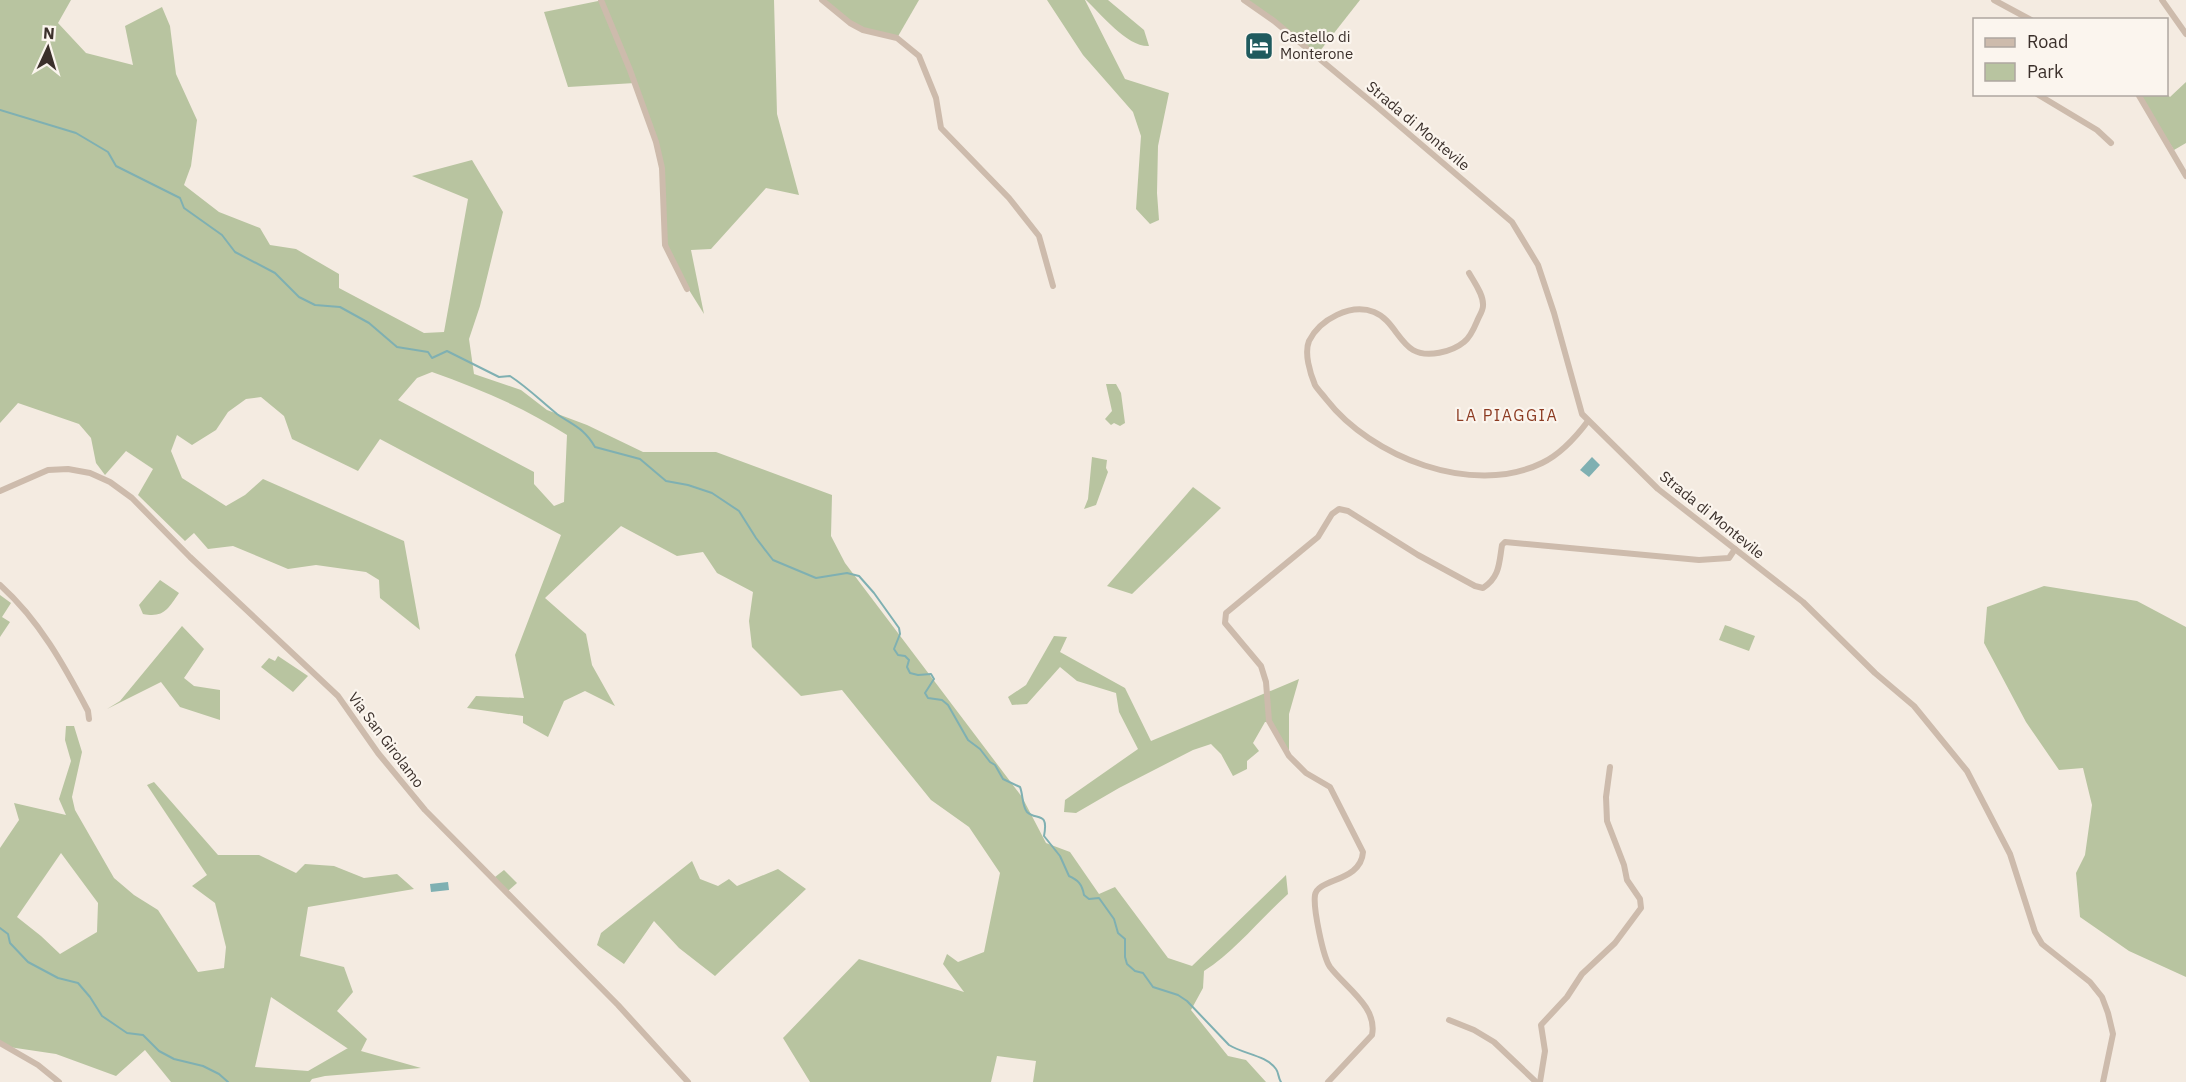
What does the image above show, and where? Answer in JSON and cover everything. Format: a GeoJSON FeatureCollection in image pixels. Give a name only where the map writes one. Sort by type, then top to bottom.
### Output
{"type":"FeatureCollection","features":[{"type":"Feature","properties":{"kind":"street"},"geometry":{"type":"LineString","coordinates":[[601,0],[656,142],[662,168],[665,245],[687,289]]}},
{"type":"Feature","properties":{"kind":"street"},"geometry":{"type":"LineString","coordinates":[[822,0],[849,23],[863,30],[897,38],[920,56],[936,98],[941,128],[1009,198],[1039,236],[1053,286]]}},
{"type":"Feature","properties":{"kind":"street","name":"Strada di Montevile"},"geometry":{"type":"LineString","coordinates":[[1244,0],[1274,21],[1512,222],[1538,265],[1582,414],[1658,489],[1803,602],[1875,673],[1914,706],[1967,771],[2010,854],[2042,944],[2090,982],[2102,997],[2113,1034],[2103,1082]]}},
{"type":"Feature","properties":{"kind":"street"},"geometry":{"type":"LineString","coordinates":[[1994,0],[2027,18]]}},
{"type":"Feature","properties":{"kind":"street"},"geometry":{"type":"LineString","coordinates":[[2162,0],[2186,34]]}},
{"type":"Feature","properties":{"kind":"street"},"geometry":{"type":"LineString","coordinates":[[2040,96],[2097,130],[2110,143]]}},
{"type":"Feature","properties":{"kind":"street"},"geometry":{"type":"LineString","coordinates":[[2139,96],[2186,176]]}},
{"type":"Feature","properties":{"kind":"street"},"geometry":{"type":"LineString","coordinates":[[1469,273],[1481,295],[1483,307],[1466,341],[1456,347],[1424,354],[1412,350],[1386,320],[1375,312],[1358,309],[1337,314],[1321,325],[1309,342],[1307,358],[1316,385],[1339,416],[1365,437],[1389,452],[1440,470],[1470,475],[1503,475],[1542,463],[1572,442],[1588,421]]}},
{"type":"Feature","properties":{"kind":"street","name":"Via San Girolamo"},"geometry":{"type":"LineString","coordinates":[[0,491],[48,470],[68,469],[90,473],[111,482],[132,498],[190,557],[338,696],[378,753],[425,810],[618,1005],[688,1082]]}},
{"type":"Feature","properties":{"kind":"street"},"geometry":{"type":"LineString","coordinates":[[1328,1082],[1372,1035],[1374,1026],[1369,1011],[1329,966],[1321,946],[1315,896],[1319,888],[1353,871],[1360,865],[1363,852],[1330,787],[1306,773],[1289,756],[1269,721],[1266,682],[1261,666],[1225,623],[1226,613],[1318,537],[1332,514],[1339,509],[1348,511],[1418,555],[1475,586],[1483,588],[1492,582],[1498,572],[1502,545],[1505,542],[1699,560],[1729,558],[1735,549]]}},
{"type":"Feature","properties":{"kind":"street"},"geometry":{"type":"LineString","coordinates":[[0,585],[55,650],[88,711],[89,719]]}},
{"type":"Feature","properties":{"kind":"street"},"geometry":{"type":"LineString","coordinates":[[1449,1020],[1474,1030],[1494,1042],[1538,1082],[1545,1051],[1541,1025],[1567,997],[1582,974],[1615,943],[1641,908],[1640,899],[1627,880],[1624,865],[1607,822],[1606,797],[1610,767]]}},
{"type":"Feature","properties":{"kind":"street"},"geometry":{"type":"LineString","coordinates":[[0,1043],[38,1065],[59,1082]]}},
{"type":"Feature","properties":{"kind":"green space"},"geometry":{"type":"Polygon","coordinates":[[[0,0],[71,0],[58,23],[86,53],[133,65],[125,26],[162,7],[170,26],[176,74],[197,120],[191,166],[184,185],[219,212],[260,228],[270,245],[296,249],[339,274],[339,288],[424,333],[444,332],[468,199],[412,176],[472,160],[503,212],[480,306],[469,339],[474,374],[521,390],[547,410],[587,425],[643,452],[716,452],[832,495],[831,536],[845,563],[1022,797],[1046,843],[1070,852],[1099,894],[1115,887],[1168,958],[1192,966],[1286,875],[1288,894],[1237,944],[1204,971],[1203,988],[1191,1010],[1228,1056],[1246,1060],[1266,1082],[1033,1082],[1036,1061],[997,1056],[991,1082],[810,1082],[783,1038],[859,959],[964,992],[943,964],[947,954],[958,962],[984,952],[1000,873],[969,827],[931,800],[842,690],[801,696],[752,647],[749,621],[753,592],[717,573],[703,552],[677,556],[621,526],[545,598],[586,634],[592,665],[615,706],[585,691],[564,701],[548,737],[523,723],[523,716],[467,708],[476,696],[524,698],[515,655],[561,535],[380,439],[358,471],[292,439],[284,416],[261,397],[246,399],[228,412],[216,430],[192,445],[177,435],[171,451],[182,478],[226,506],[245,495],[263,479],[404,541],[420,630],[380,598],[379,580],[366,572],[316,565],[288,569],[233,546],[208,549],[194,533],[185,541],[138,495],[153,469],[126,451],[105,475],[96,463],[91,438],[79,424],[18,403],[0,423],[0,0]],[[432,372],[417,378],[398,400],[534,472],[534,484],[554,506],[564,502],[567,435],[485,392],[432,372]]]}},
{"type":"Feature","properties":{"kind":"green space"},"geometry":{"type":"Polygon","coordinates":[[[603,0],[774,0],[777,114],[799,195],[766,188],[711,249],[691,250],[704,314],[665,245],[662,168],[635,83],[568,87],[544,12],[603,0]]]}},
{"type":"Feature","properties":{"kind":"green space"},"geometry":{"type":"Polygon","coordinates":[[[823,0],[919,0],[897,38],[863,30],[823,0]]]}},
{"type":"Feature","properties":{"kind":"green space"},"geometry":{"type":"Polygon","coordinates":[[[1047,0],[1085,0],[1125,79],[1169,93],[1158,146],[1159,220],[1150,224],[1136,209],[1141,136],[1133,112],[1083,55],[1047,0]]]}},
{"type":"Feature","properties":{"kind":"green space"},"geometry":{"type":"Polygon","coordinates":[[[1086,0],[1108,0],[1144,30],[1149,46],[1141,45],[1124,36],[1086,0]]]}},
{"type":"Feature","properties":{"kind":"green space"},"geometry":{"type":"Polygon","coordinates":[[[1243,0],[1360,0],[1316,56],[1243,0]]]}},
{"type":"Feature","properties":{"kind":"green space"},"geometry":{"type":"Polygon","coordinates":[[[2186,82],[2186,143],[2174,150],[2140,96],[2168,95],[2170,97],[2186,82]]]}},
{"type":"Feature","properties":{"kind":"green space"},"geometry":{"type":"Polygon","coordinates":[[[1106,384],[1116,384],[1121,393],[1125,423],[1120,426],[1114,423],[1111,425],[1105,419],[1112,411],[1106,384]]]}},
{"type":"Feature","properties":{"kind":"green space"},"geometry":{"type":"Polygon","coordinates":[[[1092,457],[1107,460],[1108,472],[1096,505],[1084,509],[1088,499],[1092,457]]]}},
{"type":"Feature","properties":{"kind":"green space"},"geometry":{"type":"Polygon","coordinates":[[[1193,487],[1221,508],[1132,594],[1107,586],[1193,487]]]}},
{"type":"Feature","properties":{"kind":"green space"},"geometry":{"type":"Polygon","coordinates":[[[160,580],[179,593],[165,611],[156,615],[143,614],[139,605],[160,580]]]}},
{"type":"Feature","properties":{"kind":"green space"},"geometry":{"type":"Polygon","coordinates":[[[2044,586],[2137,601],[2186,627],[2186,977],[2129,951],[2080,917],[2076,873],[2085,855],[2092,805],[2083,768],[2059,770],[2026,722],[1984,643],[1987,607],[2044,586]]]}},
{"type":"Feature","properties":{"kind":"green space"},"geometry":{"type":"Polygon","coordinates":[[[0,595],[11,603],[2,617],[10,622],[0,637],[0,595]]]}},
{"type":"Feature","properties":{"kind":"green space"},"geometry":{"type":"Polygon","coordinates":[[[1725,625],[1755,636],[1749,651],[1719,640],[1725,625]]]}},
{"type":"Feature","properties":{"kind":"green space"},"geometry":{"type":"Polygon","coordinates":[[[182,626],[204,649],[184,678],[194,686],[220,690],[220,720],[180,707],[161,682],[107,709],[120,701],[182,626]]]}},
{"type":"Feature","properties":{"kind":"green space"},"geometry":{"type":"Polygon","coordinates":[[[1054,636],[1067,637],[1060,652],[1125,688],[1151,741],[1299,679],[1289,714],[1289,756],[1269,722],[1265,722],[1253,743],[1259,751],[1247,761],[1247,769],[1233,776],[1221,754],[1211,744],[1193,750],[1076,813],[1064,812],[1065,800],[1138,749],[1119,712],[1116,693],[1077,681],[1060,667],[1027,704],[1012,705],[1008,697],[1026,685],[1054,636]]]}},
{"type":"Feature","properties":{"kind":"green space"},"geometry":{"type":"Polygon","coordinates":[[[278,656],[308,676],[293,692],[261,667],[269,658],[275,661],[278,656]]]}},
{"type":"Feature","properties":{"kind":"green space"},"geometry":{"type":"Polygon","coordinates":[[[66,726],[74,726],[82,752],[72,797],[75,810],[114,878],[134,895],[158,910],[198,972],[224,968],[226,947],[215,903],[192,886],[207,875],[147,785],[154,782],[218,855],[259,855],[296,873],[305,864],[334,866],[364,878],[397,874],[414,889],[308,907],[300,956],[344,967],[353,992],[337,1011],[367,1039],[361,1051],[421,1068],[325,1076],[312,1079],[310,1082],[171,1082],[145,1050],[116,1076],[56,1054],[9,1047],[0,1043],[0,848],[19,820],[14,803],[66,815],[59,799],[71,761],[65,740],[66,726]],[[61,853],[17,917],[60,954],[97,932],[98,903],[61,853]],[[271,997],[255,1067],[308,1071],[348,1048],[347,1048],[271,997]]]}},
{"type":"Feature","properties":{"kind":"green space"},"geometry":{"type":"Polygon","coordinates":[[[692,861],[700,879],[718,886],[729,879],[737,886],[778,869],[806,889],[715,976],[679,948],[654,921],[624,964],[597,945],[601,933],[692,861]]]}},
{"type":"Feature","properties":{"kind":"green space"},"geometry":{"type":"Polygon","coordinates":[[[504,870],[517,883],[507,892],[495,877],[504,870]]]}},
{"type":"Feature","properties":{"kind":"water"},"geometry":{"type":"Polygon","coordinates":[[[1592,457],[1600,465],[1589,477],[1580,470],[1592,457]]]}},
{"type":"Feature","properties":{"kind":"water"},"geometry":{"type":"Polygon","coordinates":[[[448,882],[449,890],[431,892],[430,884],[448,882]]]}},
{"type":"Feature","properties":{"kind":"waterway"},"geometry":{"type":"LineString","coordinates":[[0,110],[76,133],[108,152],[116,166],[180,198],[184,208],[222,235],[235,252],[275,273],[299,297],[315,305],[340,307],[369,323],[397,347],[428,352],[432,358],[447,351],[499,377],[510,376],[557,414],[583,431],[595,447],[640,459],[666,481],[712,493],[739,511],[773,560],[816,578],[847,573],[859,576],[899,628],[900,634],[894,649],[898,655],[905,656],[909,660],[907,667],[910,673],[931,674],[934,679],[925,693],[928,698],[942,700],[948,705],[968,740],[995,765],[1003,779],[1020,787],[1025,809],[1031,815],[1043,819],[1044,836],[1060,856],[1069,876],[1079,883],[1084,895],[1089,899],[1099,898],[1114,919],[1118,933],[1125,939],[1127,964],[1135,971],[1143,973],[1153,987],[1178,995],[1187,1001],[1229,1045],[1272,1064],[1281,1082]]}},
{"type":"Feature","properties":{"kind":"waterway"},"geometry":{"type":"LineString","coordinates":[[0,928],[8,934],[10,943],[28,962],[58,978],[78,983],[102,1016],[127,1033],[143,1035],[159,1051],[174,1059],[203,1066],[219,1074],[228,1082]]}},
{"type":"Feature","properties":{"kind":"place","name":"Castello di Monterone"},"geometry":{"type":"Point","coordinates":[1259,46]}},
{"type":"Feature","properties":{"kind":"district","name":"LA PIAGGIA"},"geometry":{"type":"Point","coordinates":[1507,415]}}]}
